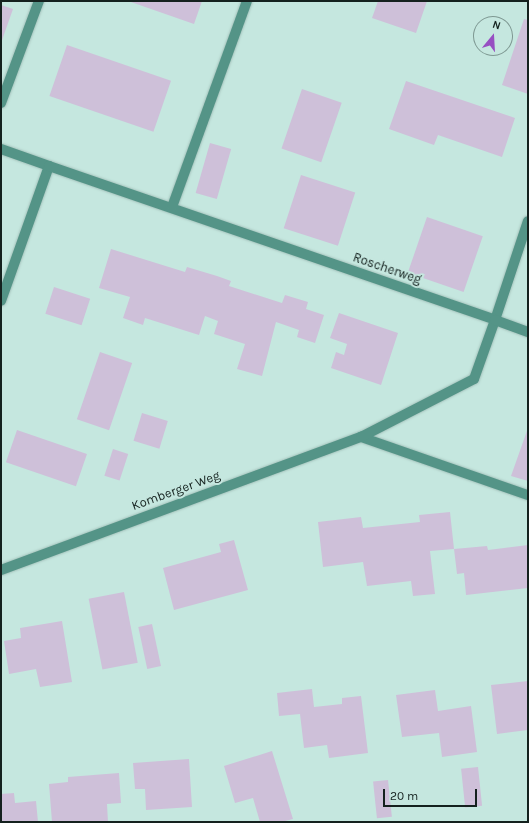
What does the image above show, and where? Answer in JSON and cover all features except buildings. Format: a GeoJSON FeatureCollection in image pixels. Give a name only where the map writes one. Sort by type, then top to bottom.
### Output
{"type":"FeatureCollection","features":[{"type":"Feature","properties":{"kind":"street"},"geometry":{"type":"LineString","coordinates":[[1,103],[39,1]]}},
{"type":"Feature","properties":{"kind":"street"},"geometry":{"type":"LineString","coordinates":[[172,207],[248,1]]}},
{"type":"Feature","properties":{"kind":"street","name":"Roscherweg"},"geometry":{"type":"LineString","coordinates":[[1,149],[495,320]]}},
{"type":"Feature","properties":{"kind":"street"},"geometry":{"type":"LineString","coordinates":[[1,301],[49,166]]}},
{"type":"Feature","properties":{"kind":"street"},"geometry":{"type":"LineString","coordinates":[[528,221],[495,320],[528,332]]}},
{"type":"Feature","properties":{"kind":"street","name":"Komberger Weg"},"geometry":{"type":"LineString","coordinates":[[1,570],[361,437],[474,379],[495,320]]}},
{"type":"Feature","properties":{"kind":"street"},"geometry":{"type":"LineString","coordinates":[[361,437],[528,495]]}}]}
